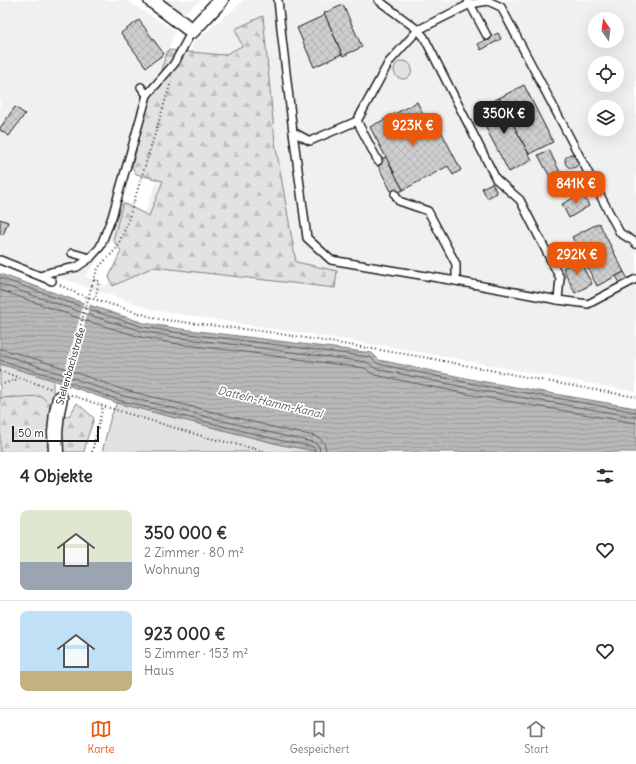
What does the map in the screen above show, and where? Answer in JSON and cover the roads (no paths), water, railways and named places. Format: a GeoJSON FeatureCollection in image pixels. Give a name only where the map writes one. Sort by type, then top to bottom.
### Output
{"type":"FeatureCollection","features":[{"type":"Feature","properties":{"kind":"street"},"geometry":{"type":"LineString","coordinates":[[151,0],[192,32],[221,0]]}},
{"type":"Feature","properties":{"kind":"street","name":"Stellenbachstraße"},"geometry":{"type":"LineString","coordinates":[[56,452],[55,433],[60,394]]}},
{"type":"Feature","properties":{"kind":"lane"},"geometry":{"type":"LineString","coordinates":[[278,0],[307,238],[330,260],[588,304],[636,279]]}},
{"type":"Feature","properties":{"kind":"lane"},"geometry":{"type":"LineString","coordinates":[[378,0],[418,30],[424,37],[496,179],[520,200],[547,252],[560,278],[558,300]]}},
{"type":"Feature","properties":{"kind":"lane"},"geometry":{"type":"LineString","coordinates":[[293,132],[310,141],[357,121],[389,62],[418,30],[469,2],[488,1],[500,7],[620,233],[636,244]]}},
{"type":"Feature","properties":{"kind":"lane"},"geometry":{"type":"LineString","coordinates":[[469,2],[487,36]]}},
{"type":"Feature","properties":{"kind":"lane"},"geometry":{"type":"LineString","coordinates":[[41,276],[51,272],[77,267],[90,258],[100,246],[112,217],[147,95],[174,64],[192,32]]}},
{"type":"Feature","properties":{"kind":"lane"},"geometry":{"type":"LineString","coordinates":[[141,88],[147,95]]}},
{"type":"Feature","properties":{"kind":"lane"},"geometry":{"type":"LineString","coordinates":[[357,121],[378,161]]}},
{"type":"Feature","properties":{"kind":"lane"},"geometry":{"type":"LineString","coordinates":[[395,194],[399,201],[428,211],[456,264],[456,281]]}},
{"type":"Feature","properties":{"kind":"lane"},"geometry":{"type":"LineString","coordinates":[[72,253],[90,258]]}},
{"type":"Feature","properties":{"kind":"lane"},"geometry":{"type":"LineString","coordinates":[[0,260],[52,281]]}},
{"type":"Feature","properties":{"kind":"water","name":"Datteln-Hamm-Kanal"},"geometry":{"type":"Polygon","coordinates":[[[0,274],[144,323],[372,353],[379,360],[480,381],[636,408],[636,452],[321,452],[282,445],[117,403],[53,380],[0,364],[0,274]]]}}]}
